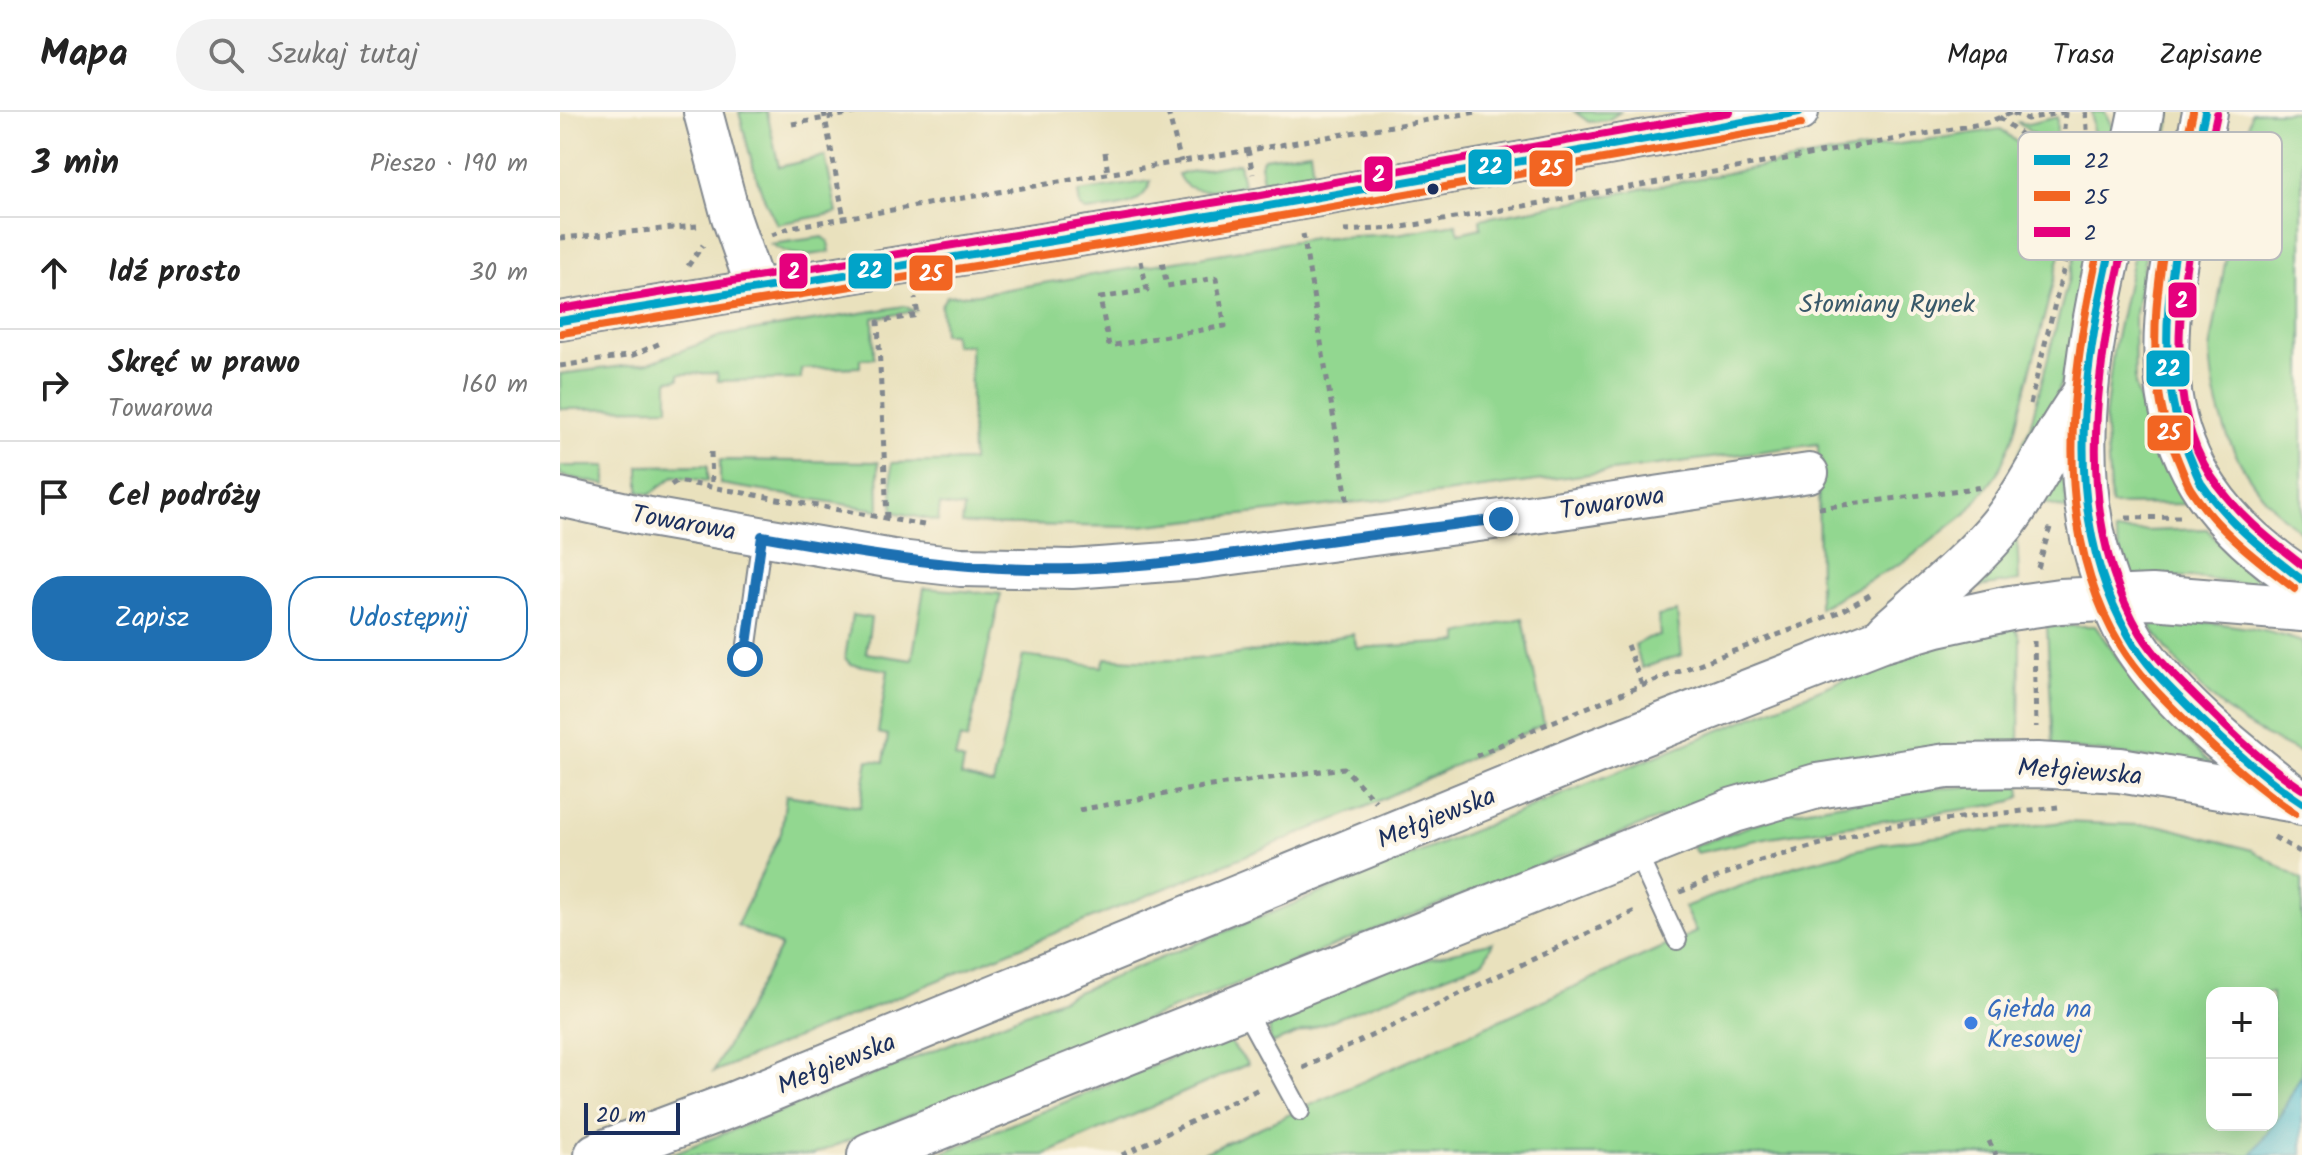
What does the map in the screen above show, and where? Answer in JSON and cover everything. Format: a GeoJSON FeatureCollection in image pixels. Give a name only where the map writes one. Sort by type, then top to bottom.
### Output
{"type":"FeatureCollection","features":[{"type":"Feature","properties":{"kind":"main road"},"geometry":{"type":"LineString","coordinates":[[2201,132],[2205,112]]}},
{"type":"Feature","properties":{"kind":"main road"},"geometry":{"type":"LineString","coordinates":[[2107,260],[2093,336],[2082,438],[2096,548],[2112,598],[2122,624],[2153,671],[2222,741],[2299,801]]}},
{"type":"Feature","properties":{"kind":"main road"},"geometry":{"type":"LineString","coordinates":[[2177,260],[2166,321],[2165,373],[2171,408],[2185,451],[2215,503],[2251,544],[2302,580]]}},
{"type":"Feature","properties":{"kind":"main road"},"geometry":{"type":"LineString","coordinates":[[1879,641],[1979,550],[2004,521],[2020,500],[2062,425],[2086,393]]}},
{"type":"Feature","properties":{"kind":"main road","name":"Mełgiewska"},"geometry":{"type":"LineString","coordinates":[[597,1155],[734,1104],[1589,754],[1879,641],[2010,608],[2112,598],[2183,599],[2302,609]]}},
{"type":"Feature","properties":{"kind":"main road","name":"Mełgiewska"},"geometry":{"type":"LineString","coordinates":[[870,1155],[1734,810],[1817,786],[1947,766],[2037,765],[2120,770],[2299,801]]}},
{"type":"Feature","properties":{"kind":"street"},"geometry":{"type":"LineString","coordinates":[[703,112],[731,217],[756,289]]}},
{"type":"Feature","properties":{"kind":"street"},"geometry":{"type":"LineString","coordinates":[[560,321],[1244,210],[1799,112]]}},
{"type":"Feature","properties":{"kind":"street","name":"Towarowa"},"geometry":{"type":"LineString","coordinates":[[560,497],[644,516],[899,560],[961,567],[1072,569],[1139,566],[1501,519],[1811,491]]}},
{"type":"Feature","properties":{"kind":"lane"},"geometry":{"type":"LineString","coordinates":[[745,659],[762,536]]}},
{"type":"Feature","properties":{"kind":"lane"},"geometry":{"type":"LineString","coordinates":[[1635,849],[1677,940]]}},
{"type":"Feature","properties":{"kind":"lane"},"geometry":{"type":"LineString","coordinates":[[1242,1005],[1300,1111]]}},
{"type":"Feature","properties":{"kind":"path"},"geometry":{"type":"LineString","coordinates":[[1168,112],[1181,162]]}},
{"type":"Feature","properties":{"kind":"path"},"geometry":{"type":"LineString","coordinates":[[764,236],[792,227],[1448,114],[1476,112]]}},
{"type":"Feature","properties":{"kind":"path"},"geometry":{"type":"LineString","coordinates":[[2012,112],[2027,119],[2065,112],[2064,132]]}},
{"type":"Feature","properties":{"kind":"path"},"geometry":{"type":"LineString","coordinates":[[792,124],[825,115],[854,113]]}},
{"type":"Feature","properties":{"kind":"path"},"geometry":{"type":"LineString","coordinates":[[825,115],[844,218]]}},
{"type":"Feature","properties":{"kind":"path"},"geometry":{"type":"LineString","coordinates":[[1999,117],[2018,132]]}},
{"type":"Feature","properties":{"kind":"path"},"geometry":{"type":"LineString","coordinates":[[1248,150],[1253,179]]}},
{"type":"Feature","properties":{"kind":"path"},"geometry":{"type":"LineString","coordinates":[[1105,152],[1108,174]]}},
{"type":"Feature","properties":{"kind":"path"},"geometry":{"type":"LineString","coordinates":[[560,238],[698,226]]}},
{"type":"Feature","properties":{"kind":"path"},"geometry":{"type":"LineString","coordinates":[[1303,233],[1353,537]]}},
{"type":"Feature","properties":{"kind":"path"},"geometry":{"type":"LineString","coordinates":[[1141,260],[1147,290],[1100,298],[1109,346],[1225,326],[1216,278],[1167,286],[1161,257]]}},
{"type":"Feature","properties":{"kind":"path"},"geometry":{"type":"LineString","coordinates":[[2028,413],[2066,260]]}},
{"type":"Feature","properties":{"kind":"path"},"geometry":{"type":"LineString","coordinates":[[887,518],[878,322],[918,315],[915,297]]}},
{"type":"Feature","properties":{"kind":"path"},"geometry":{"type":"LineString","coordinates":[[711,452],[712,487]]}},
{"type":"Feature","properties":{"kind":"path"},"geometry":{"type":"LineString","coordinates":[[669,488],[677,481],[934,527]]}},
{"type":"Feature","properties":{"kind":"path"},"geometry":{"type":"LineString","coordinates":[[1811,491],[1985,487]]}},
{"type":"Feature","properties":{"kind":"path"},"geometry":{"type":"LineString","coordinates":[[2113,519],[2183,517]]}},
{"type":"Feature","properties":{"kind":"path"},"geometry":{"type":"LineString","coordinates":[[2034,580],[2053,519]]}},
{"type":"Feature","properties":{"kind":"path"},"geometry":{"type":"LineString","coordinates":[[1473,758],[1544,724],[1842,611],[1879,590]]}},
{"type":"Feature","properties":{"kind":"path"},"geometry":{"type":"LineString","coordinates":[[2034,626],[2037,733]]}},
{"type":"Feature","properties":{"kind":"path"},"geometry":{"type":"LineString","coordinates":[[1627,645],[1642,685]]}},
{"type":"Feature","properties":{"kind":"path"},"geometry":{"type":"LineString","coordinates":[[1079,810],[1203,787],[1344,768],[1377,802]]}},
{"type":"Feature","properties":{"kind":"path"},"geometry":{"type":"LineString","coordinates":[[1122,1155],[1659,900],[1753,863],[1882,827],[2036,808]]}},
{"type":"Feature","properties":{"kind":"path"},"geometry":{"type":"LineString","coordinates":[[2286,843],[2302,853]]}},
{"type":"Feature","properties":{"kind":"path"},"geometry":{"type":"LineString","coordinates":[[1989,1141],[1996,1155]]}},
{"type":"Feature","properties":{"kind":"green space"},"geometry":{"type":"Polygon","coordinates":[[[739,112],[767,112],[779,167],[825,156],[837,213],[777,224],[759,184],[739,112]]]}},
{"type":"Feature","properties":{"kind":"green space"},"geometry":{"type":"Polygon","coordinates":[[[1575,112],[1620,112],[1608,120],[1589,122],[1575,112]]]}},
{"type":"Feature","properties":{"kind":"green space"},"geometry":{"type":"Polygon","coordinates":[[[2092,112],[2105,112],[2115,132],[2093,132],[2092,112]]]}},
{"type":"Feature","properties":{"kind":"green space"},"geometry":{"type":"Polygon","coordinates":[[[2164,112],[2171,112],[2167,132],[2160,132],[2164,112]]]}},
{"type":"Feature","properties":{"kind":"green space"},"geometry":{"type":"Polygon","coordinates":[[[2251,112],[2302,112],[2302,533],[2262,495],[2247,474],[2225,428],[2213,377],[2210,350],[2226,260],[2282,260],[2282,132],[2248,132],[2251,112]]]}},
{"type":"Feature","properties":{"kind":"green space"},"geometry":{"type":"Polygon","coordinates":[[[2057,117],[2057,132],[2030,132],[2017,122],[2028,124],[2057,117]]]}},
{"type":"Feature","properties":{"kind":"green space","name":"Słomiany Rynek"},"geometry":{"type":"Polygon","coordinates":[[[2001,129],[2018,143],[2018,260],[2059,260],[2014,435],[1998,473],[1967,513],[1907,560],[1819,608],[1818,444],[1445,493],[1130,527],[962,524],[964,508],[940,505],[938,521],[893,512],[891,463],[972,461],[970,345],[954,345],[953,334],[943,334],[941,305],[947,296],[978,294],[1313,238],[1397,234],[1456,224],[1459,233],[1481,228],[1480,219],[1825,155],[2001,129]]]}},
{"type":"Feature","properties":{"kind":"green space"},"geometry":{"type":"Polygon","coordinates":[[[1310,151],[1313,172],[1263,181],[1260,164],[1264,158],[1310,151]]]}},
{"type":"Feature","properties":{"kind":"green space"},"geometry":{"type":"Polygon","coordinates":[[[1239,163],[1243,185],[1197,190],[1183,182],[1178,174],[1239,163]]]}},
{"type":"Feature","properties":{"kind":"green space"},"geometry":{"type":"Polygon","coordinates":[[[1151,181],[1140,198],[1124,206],[1085,211],[1080,207],[1078,192],[1151,181]]]}},
{"type":"Feature","properties":{"kind":"green space"},"geometry":{"type":"Polygon","coordinates":[[[823,237],[828,241],[830,252],[799,255],[771,244],[823,237]]]}},
{"type":"Feature","properties":{"kind":"green space"},"geometry":{"type":"Polygon","coordinates":[[[2073,260],[2091,260],[2056,402],[2007,481],[2030,427],[2073,260]]]}},
{"type":"Feature","properties":{"kind":"green space"},"geometry":{"type":"Polygon","coordinates":[[[2133,260],[2145,260],[2134,319],[2135,384],[2148,435],[2188,504],[2111,505],[2105,419],[2113,352],[2133,260]]]}},
{"type":"Feature","properties":{"kind":"green space"},"geometry":{"type":"Polygon","coordinates":[[[904,306],[915,311],[873,318],[874,358],[860,359],[860,367],[801,369],[801,379],[718,381],[717,373],[679,374],[679,379],[668,380],[668,408],[560,409],[560,374],[648,363],[721,336],[904,306]]]}},
{"type":"Feature","properties":{"kind":"green space"},"geometry":{"type":"Polygon","coordinates":[[[2062,459],[2067,510],[2036,500],[2062,459]]]}},
{"type":"Feature","properties":{"kind":"green space"},"geometry":{"type":"Polygon","coordinates":[[[720,460],[878,462],[879,510],[720,484],[720,460]]]}},
{"type":"Feature","properties":{"kind":"green space"},"geometry":{"type":"Polygon","coordinates":[[[708,465],[708,481],[674,476],[651,494],[639,492],[639,466],[708,465]]]}},
{"type":"Feature","properties":{"kind":"green space"},"geometry":{"type":"Polygon","coordinates":[[[560,466],[606,466],[606,485],[563,476],[560,466]]]}},
{"type":"Feature","properties":{"kind":"green space"},"geometry":{"type":"Polygon","coordinates":[[[2207,529],[2239,567],[2271,588],[2190,577],[2126,576],[2115,532],[2207,529]]]}},
{"type":"Feature","properties":{"kind":"green space"},"geometry":{"type":"Polygon","coordinates":[[[2017,530],[2019,581],[1959,590],[2017,530]]]}},
{"type":"Feature","properties":{"kind":"green space"},"geometry":{"type":"Polygon","coordinates":[[[924,588],[1001,594],[967,740],[960,738],[955,758],[964,761],[961,776],[993,784],[1023,656],[1102,667],[1105,658],[1200,659],[1353,634],[1357,648],[1459,642],[1459,634],[1523,618],[1544,724],[1363,808],[713,1072],[781,946],[737,925],[781,833],[786,795],[860,807],[868,760],[884,762],[888,735],[878,733],[888,670],[850,664],[845,658],[852,615],[871,618],[866,653],[912,660],[924,588]]]}},
{"type":"Feature","properties":{"kind":"green space"},"geometry":{"type":"Polygon","coordinates":[[[1677,612],[1682,655],[1642,668],[1635,645],[1660,636],[1658,616],[1677,612]]]}},
{"type":"Feature","properties":{"kind":"green space"},"geometry":{"type":"Polygon","coordinates":[[[2146,619],[2245,627],[2302,642],[2302,754],[2253,728],[2210,697],[2165,647],[2146,619]]]}},
{"type":"Feature","properties":{"kind":"green space"},"geometry":{"type":"Polygon","coordinates":[[[2047,626],[2095,626],[2147,699],[2213,766],[2053,746],[2047,626]]]}},
{"type":"Feature","properties":{"kind":"green space"},"geometry":{"type":"Polygon","coordinates":[[[2016,628],[2020,638],[2019,750],[1657,819],[1127,1027],[812,1155],[669,1155],[903,1063],[1887,662],[1944,643],[2016,628]]]}},
{"type":"Feature","properties":{"kind":"green space"},"geometry":{"type":"Polygon","coordinates":[[[2020,784],[2021,796],[2013,801],[1987,806],[1770,837],[1697,853],[1692,847],[1785,813],[1926,789],[2020,784]]]}},
{"type":"Feature","properties":{"kind":"green space"},"geometry":{"type":"Polygon","coordinates":[[[2063,822],[2162,826],[2252,850],[2302,880],[2302,1074],[2278,1119],[2278,987],[2206,987],[2206,1131],[2269,1131],[2251,1155],[1199,1155],[1696,932],[1684,907],[1795,866],[1884,843],[2063,822]]]}},
{"type":"Feature","properties":{"kind":"green space"},"geometry":{"type":"Polygon","coordinates":[[[1493,942],[1484,961],[1271,1044],[1269,1027],[1275,1016],[1386,969],[1493,942]]]}},
{"type":"Feature","properties":{"kind":"green space"},"geometry":{"type":"Polygon","coordinates":[[[1225,1036],[1248,1064],[1044,1155],[937,1155],[1225,1036]]]}},
{"type":"Feature","properties":{"kind":"water"},"geometry":{"type":"Polygon","coordinates":[[[2302,1074],[2302,1155],[2251,1155],[2269,1131],[2278,1131],[2280,1116],[2302,1074]]]}},
{"type":"Feature","properties":{"kind":"transit line","name":"2"},"geometry":{"type":"LineString","coordinates":[[560,309],[1255,196],[1730,112]]}},
{"type":"Feature","properties":{"kind":"transit line","name":"22"},"geometry":{"type":"LineString","coordinates":[[560,321],[1257,208],[1799,112]]}},
{"type":"Feature","properties":{"kind":"transit line","name":"25"},"geometry":{"type":"LineString","coordinates":[[2189,132],[2193,112]]}},
{"type":"Feature","properties":{"kind":"transit line","name":"22"},"geometry":{"type":"LineString","coordinates":[[2201,132],[2205,112]]}},
{"type":"Feature","properties":{"kind":"transit line","name":"2"},"geometry":{"type":"LineString","coordinates":[[2213,132],[2217,114]]}},
{"type":"Feature","properties":{"kind":"transit line","name":"25"},"geometry":{"type":"LineString","coordinates":[[562,333],[1259,220],[1801,124]]}},
{"type":"Feature","properties":{"kind":"transit line","name":"25"},"geometry":{"type":"LineString","coordinates":[[2096,260],[2083,328],[2075,395],[2072,461],[2078,526],[2094,588],[2121,646],[2145,679],[2230,762],[2295,813]]}},
{"type":"Feature","properties":{"kind":"transit line","name":"22"},"geometry":{"type":"LineString","coordinates":[[2107,260],[2086,390],[2083,454],[2088,517],[2103,578],[2129,636],[2153,669],[2237,752],[2302,803]]}},
{"type":"Feature","properties":{"kind":"transit line","name":"2"},"geometry":{"type":"LineString","coordinates":[[2121,260],[2107,327],[2099,391],[2096,455],[2100,518],[2115,578],[2141,634],[2156,655],[2231,732],[2302,789]]}},
{"type":"Feature","properties":{"kind":"transit line","name":"25"},"geometry":{"type":"LineString","coordinates":[[2162,260],[2155,331],[2157,375],[2164,418],[2178,460],[2190,488],[2212,517],[2238,543],[2295,589]]}},
{"type":"Feature","properties":{"kind":"transit line","name":"22"},"geometry":{"type":"LineString","coordinates":[[2174,260],[2167,328],[2168,371],[2175,414],[2189,455],[2201,483],[2223,511],[2302,580]]}},
{"type":"Feature","properties":{"kind":"transit line","name":"2"},"geometry":{"type":"LineString","coordinates":[[2187,260],[2179,347],[2182,394],[2192,437],[2211,476],[2221,489],[2264,535],[2302,565]]}},
{"type":"Feature","properties":{"kind":"place","name":"Giełda na Kresowej"},"geometry":{"type":"Point","coordinates":[1971,1023]}},
{"type":"Feature","properties":{"kind":"route"},"geometry":{"type":"LineString","coordinates":[[745,659],[762,536],[899,560],[961,567],[1072,569],[1195,560],[1501,519]]}}]}
